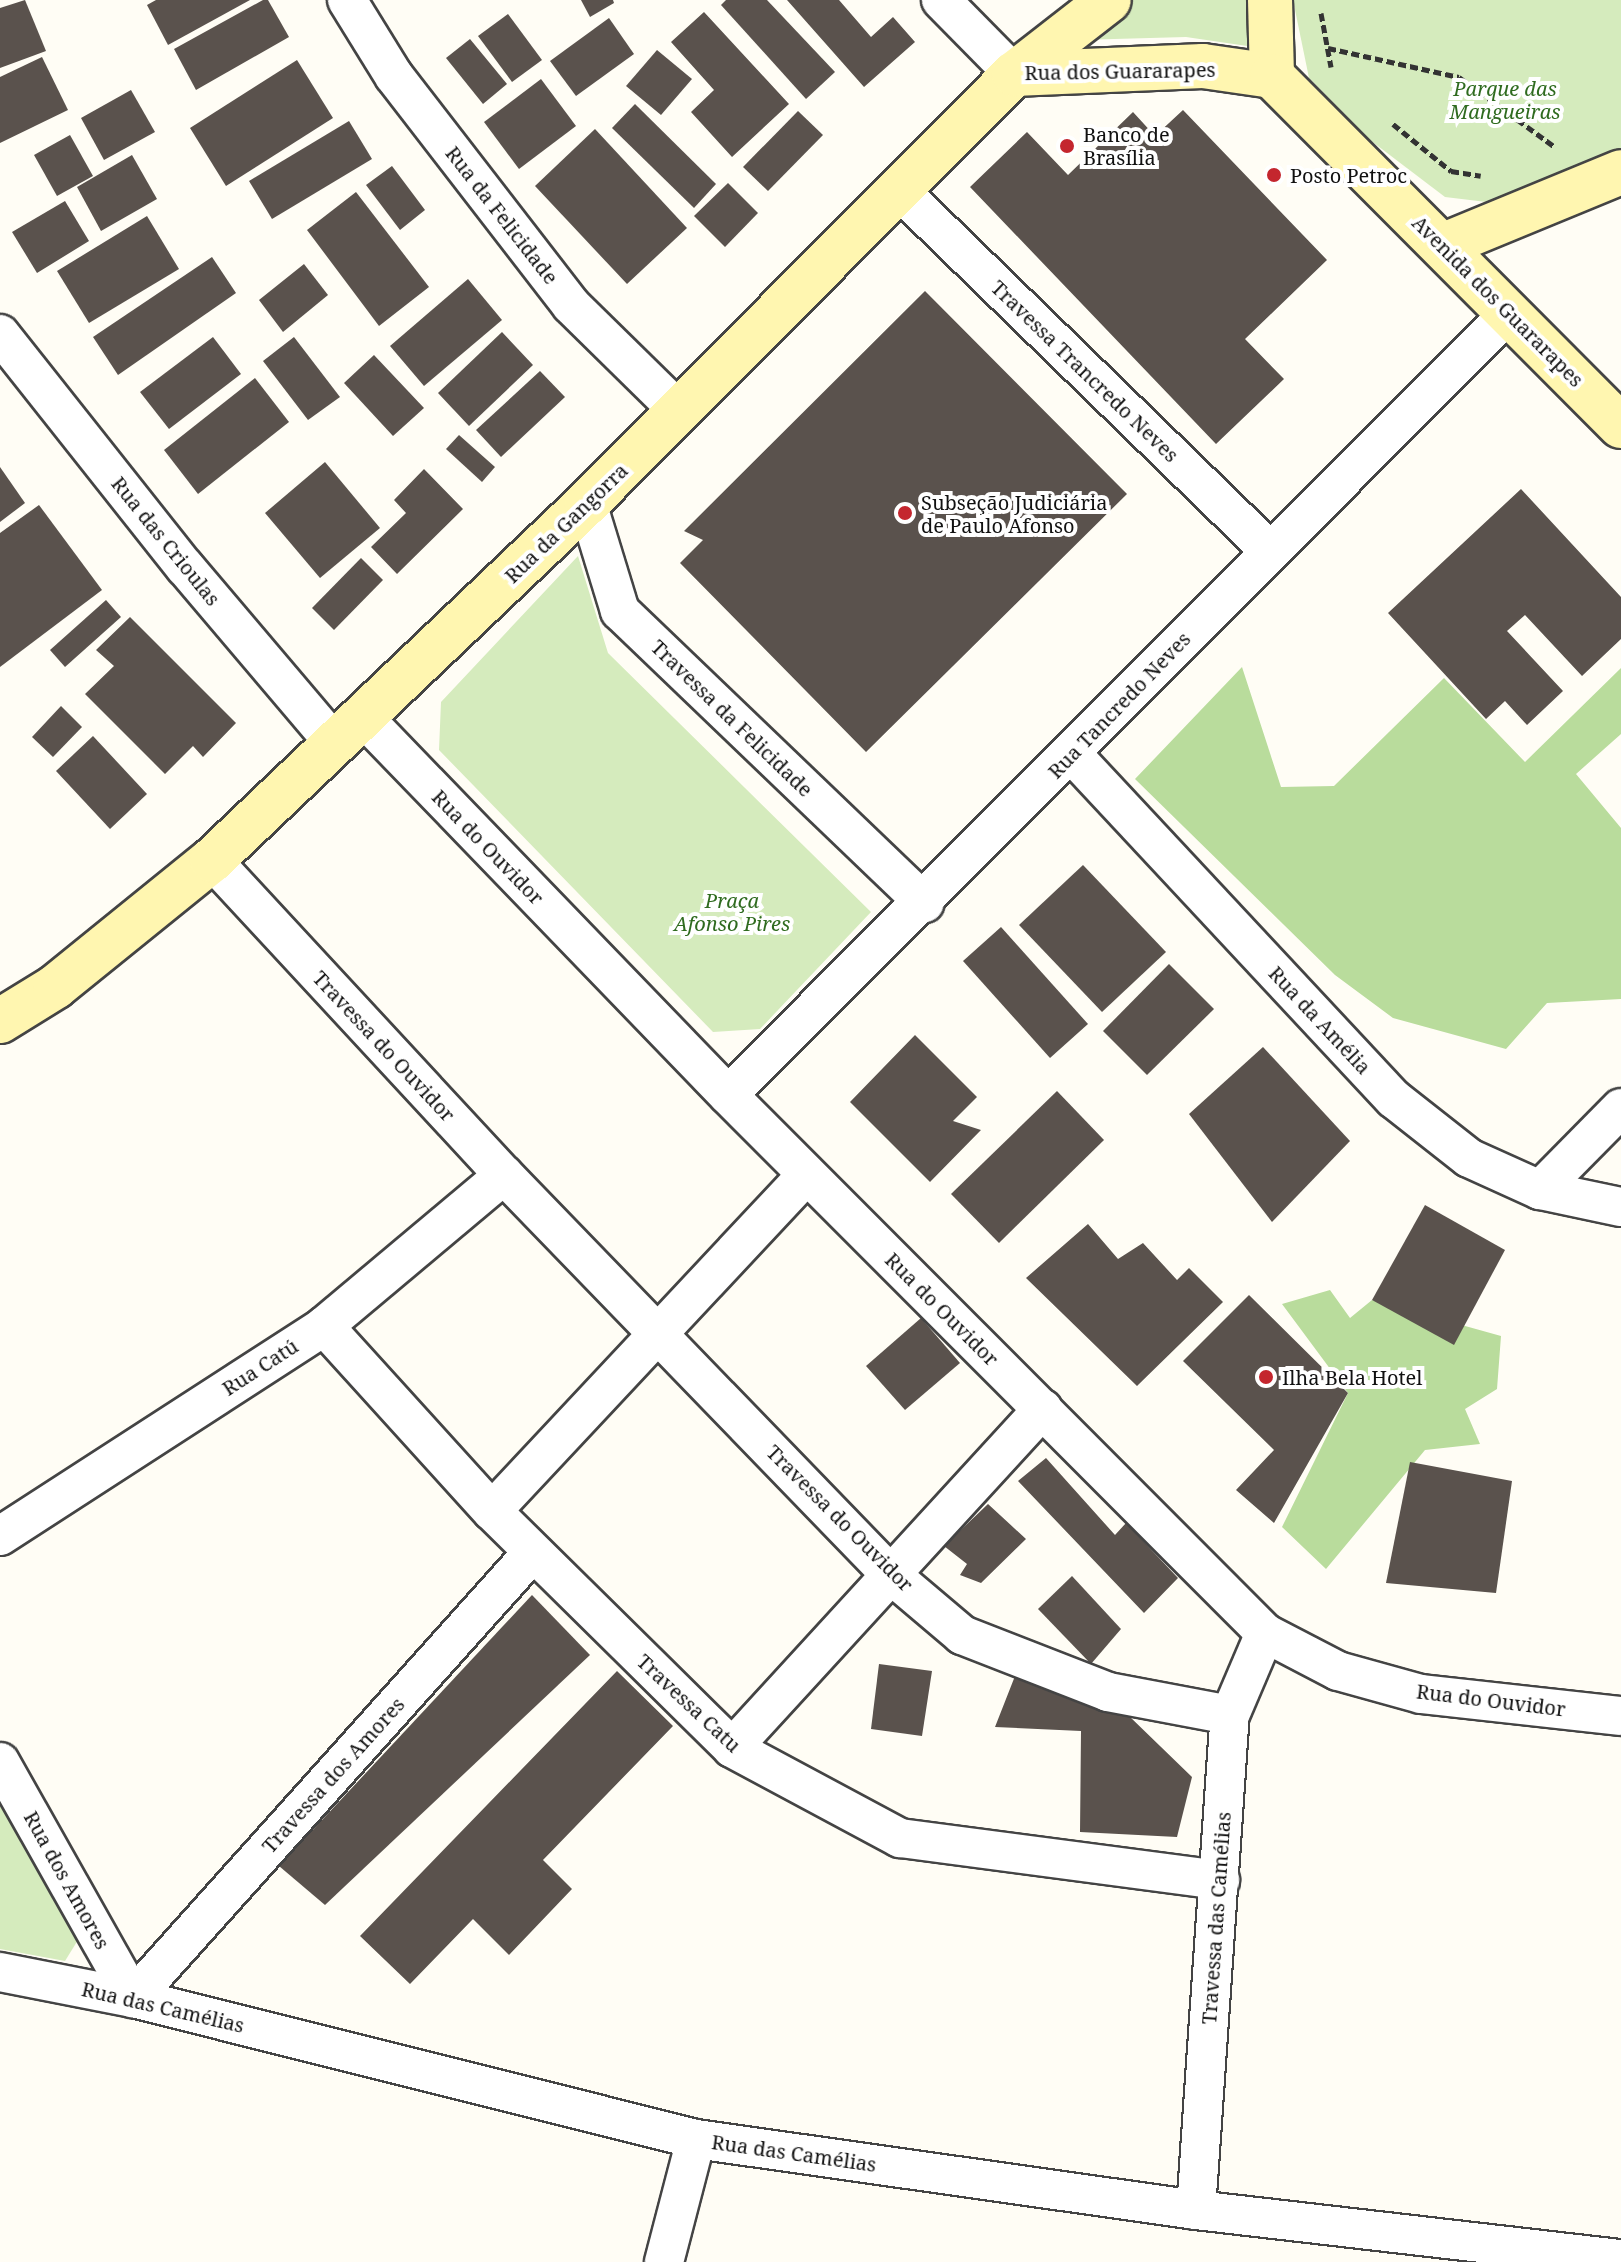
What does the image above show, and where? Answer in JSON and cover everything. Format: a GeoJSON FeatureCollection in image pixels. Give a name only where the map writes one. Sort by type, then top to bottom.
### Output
{"type":"FeatureCollection","features":[{"type":"Feature","properties":{"kind":"street","name":"Rua da Felicidade"},"geometry":{"type":"LineString","coordinates":[[347,0],[394,76],[571,305],[679,411]]}},
{"type":"Feature","properties":{"kind":"street"},"geometry":{"type":"LineString","coordinates":[[941,0],[1014,74]]}},
{"type":"Feature","properties":{"kind":"street","name":"Rua da Gangorra"},"geometry":{"type":"LineString","coordinates":[[0,1021],[55,987],[212,860],[350,732],[587,503],[901,192],[1014,74],[1109,0]]}},
{"type":"Feature","properties":{"kind":"street"},"geometry":{"type":"LineString","coordinates":[[1270,0],[1272,76]]}},
{"type":"Feature","properties":{"kind":"street","name":"Rua dos Guararapes"},"geometry":{"type":"LineString","coordinates":[[1014,74],[1203,66],[1272,76]]}},
{"type":"Feature","properties":{"kind":"street","name":"Avenida dos Guararapes"},"geometry":{"type":"LineString","coordinates":[[1272,76],[1444,245],[1621,426]]}},
{"type":"Feature","properties":{"kind":"street"},"geometry":{"type":"LineString","coordinates":[[1444,245],[1621,172]]}},
{"type":"Feature","properties":{"kind":"street","name":"Travessa Trancredo Neves"},"geometry":{"type":"LineString","coordinates":[[901,192],[1270,551]]}},
{"type":"Feature","properties":{"kind":"street","name":"Rua Tancredo Neves"},"geometry":{"type":"LineString","coordinates":[[728,1095],[924,903],[1509,313]]}},
{"type":"Feature","properties":{"kind":"street","name":"Rua das Crioulas"},"geometry":{"type":"LineString","coordinates":[[0,334],[185,567],[350,732]]}},
{"type":"Feature","properties":{"kind":"street","name":"Travessa da Felicidade"},"geometry":{"type":"LineString","coordinates":[[587,503],[620,611],[924,903]]}},
{"type":"Feature","properties":{"kind":"street","name":"Rua do Ouvidor"},"geometry":{"type":"LineString","coordinates":[[350,732],[728,1095],[1265,1633],[1338,1671],[1421,1694],[1621,1716]]}},
{"type":"Feature","properties":{"kind":"street","name":"Rua da Amélia"},"geometry":{"type":"LineString","coordinates":[[1071,753],[1394,1099],[1469,1158],[1540,1190],[1621,1207]]}},
{"type":"Feature","properties":{"kind":"street","name":"Travessa do Ouvidor"},"geometry":{"type":"LineString","coordinates":[[212,860],[504,1175],[661,1332],[889,1573],[962,1635],[1108,1692],[1230,1715]]}},
{"type":"Feature","properties":{"kind":"street"},"geometry":{"type":"LineString","coordinates":[[1540,1190],[1621,1108]]}},
{"type":"Feature","properties":{"kind":"street","name":"Rua Catú"},"geometry":{"type":"LineString","coordinates":[[0,1536],[324,1326],[504,1175]]}},
{"type":"Feature","properties":{"kind":"street"},"geometry":{"type":"LineString","coordinates":[[492,1511],[806,1175]]}},
{"type":"Feature","properties":{"kind":"street","name":"Travessa Catu"},"geometry":{"type":"LineString","coordinates":[[324,1326],[492,1511],[732,1748],[900,1838],[1220,1880]]}},
{"type":"Feature","properties":{"kind":"street"},"geometry":{"type":"LineString","coordinates":[[732,1748],[889,1573],[1043,1409]]}},
{"type":"Feature","properties":{"kind":"street","name":"Travessa dos Amores"},"geometry":{"type":"LineString","coordinates":[[133,1998],[533,1552]]}},
{"type":"Feature","properties":{"kind":"street","name":"Travessa das Camélias"},"geometry":{"type":"LineString","coordinates":[[1196,2210],[1230,1715],[1265,1633]]}},
{"type":"Feature","properties":{"kind":"street","name":"Rua dos Amores"},"geometry":{"type":"LineString","coordinates":[[0,1762],[133,1998]]}},
{"type":"Feature","properties":{"kind":"street","name":"Rua das Camélias"},"geometry":{"type":"LineString","coordinates":[[0,1972],[133,1998],[696,2139],[1196,2210],[1611,2259]]}},
{"type":"Feature","properties":{"kind":"street"},"geometry":{"type":"LineString","coordinates":[[664,2262],[696,2139]]}},
{"type":"Feature","properties":{"kind":"path"},"geometry":{"type":"LineString","coordinates":[[1319,0],[1333,75]]}},
{"type":"Feature","properties":{"kind":"path"},"geometry":{"type":"LineString","coordinates":[[1328,48],[1459,77],[1565,153]]}},
{"type":"Feature","properties":{"kind":"path"},"geometry":{"type":"LineString","coordinates":[[1380,113],[1451,171],[1497,179]]}},
{"type":"Feature","properties":{"kind":"green space"},"geometry":{"type":"Polygon","coordinates":[[[1131,0],[1258,0],[1254,47],[1186,37],[1078,40],[1131,0]]]}},
{"type":"Feature","properties":{"kind":"green space","name":"Parque das Mangueiras"},"geometry":{"type":"Polygon","coordinates":[[[1293,0],[1621,0],[1621,194],[1503,204],[1445,197],[1370,140],[1309,78],[1293,0]]]}},
{"type":"Feature","properties":{"kind":"green space","name":"Praça Afonso Pires"},"geometry":{"type":"Polygon","coordinates":[[[578,556],[608,653],[871,912],[760,1029],[713,1032],[439,750],[441,702],[578,556]]]}},
{"type":"Feature","properties":{"kind":"green space"},"geometry":{"type":"Polygon","coordinates":[[[1242,667],[1281,787],[1334,786],[1444,678],[1525,762],[1621,668],[1621,734],[1576,774],[1621,828],[1621,999],[1547,1003],[1506,1049],[1393,1018],[1335,975],[1135,779],[1242,667]]]}},
{"type":"Feature","properties":{"kind":"green space"},"geometry":{"type":"Polygon","coordinates":[[[1330,1290],[1350,1318],[1372,1300],[1501,1336],[1497,1389],[1465,1409],[1480,1444],[1425,1450],[1326,1569],[1282,1527],[1348,1393],[1282,1304],[1330,1290]]]}},
{"type":"Feature","properties":{"kind":"green space"},"geometry":{"type":"Polygon","coordinates":[[[0,1804],[78,1940],[65,1961],[0,1949],[0,1804]]]}},
{"type":"Feature","properties":{"kind":"building"},"geometry":{"type":"Polygon","coordinates":[[[25,0],[46,51],[0,68],[0,8],[25,0]]]}},
{"type":"Feature","properties":{"kind":"building"},"geometry":{"type":"Polygon","coordinates":[[[156,0],[250,0],[168,45],[147,5],[156,0]]]}},
{"type":"Feature","properties":{"kind":"building"},"geometry":{"type":"Polygon","coordinates":[[[268,0],[289,37],[196,90],[174,49],[268,0]]]}},
{"type":"Feature","properties":{"kind":"building"},"geometry":{"type":"Polygon","coordinates":[[[581,0],[613,0],[614,3],[590,17],[581,0]]]}},
{"type":"Feature","properties":{"kind":"building"},"geometry":{"type":"Polygon","coordinates":[[[726,0],[767,0],[835,72],[806,99],[721,5],[726,0]]]}},
{"type":"Feature","properties":{"kind":"building"},"geometry":{"type":"Polygon","coordinates":[[[787,0],[839,0],[871,37],[893,17],[915,42],[864,87],[787,0]]]}},
{"type":"Feature","properties":{"kind":"building"},"geometry":{"type":"Polygon","coordinates":[[[704,12],[789,104],[732,157],[691,112],[714,90],[671,42],[704,12]]]}},
{"type":"Feature","properties":{"kind":"building"},"geometry":{"type":"Polygon","coordinates":[[[508,14],[542,60],[512,82],[478,36],[508,14]]]}},
{"type":"Feature","properties":{"kind":"building"},"geometry":{"type":"Polygon","coordinates":[[[609,18],[634,54],[576,96],[550,61],[609,18]]]}},
{"type":"Feature","properties":{"kind":"building"},"geometry":{"type":"Polygon","coordinates":[[[470,39],[507,84],[483,104],[446,58],[470,39]]]}},
{"type":"Feature","properties":{"kind":"building"},"geometry":{"type":"Polygon","coordinates":[[[657,50],[692,79],[661,115],[626,86],[657,50]]]}},
{"type":"Feature","properties":{"kind":"building"},"geometry":{"type":"Polygon","coordinates":[[[42,57],[68,110],[0,143],[0,77],[42,57]]]}},
{"type":"Feature","properties":{"kind":"building"},"geometry":{"type":"Polygon","coordinates":[[[297,60],[333,118],[226,186],[190,128],[297,60]]]}},
{"type":"Feature","properties":{"kind":"building"},"geometry":{"type":"Polygon","coordinates":[[[541,79],[576,126],[519,169],[484,122],[541,79]]]}},
{"type":"Feature","properties":{"kind":"building"},"geometry":{"type":"Polygon","coordinates":[[[131,90],[155,132],[104,160],[81,118],[131,90]]]}},
{"type":"Feature","properties":{"kind":"building"},"geometry":{"type":"Polygon","coordinates":[[[635,104],[716,184],[694,208],[612,128],[635,104]]]}},
{"type":"Feature","properties":{"kind":"building"},"geometry":{"type":"Polygon","coordinates":[[[1183,110],[1327,260],[1245,339],[1284,379],[1216,444],[970,187],[1027,132],[1068,175],[1133,112],[1155,136],[1183,110]]]}},
{"type":"Feature","properties":{"kind":"building"},"geometry":{"type":"Polygon","coordinates":[[[798,111],[823,135],[768,191],[743,167],[798,111]]]}},
{"type":"Feature","properties":{"kind":"building"},"geometry":{"type":"Polygon","coordinates":[[[349,121],[372,159],[272,219],[249,181],[349,121]]]}},
{"type":"Feature","properties":{"kind":"building"},"geometry":{"type":"Polygon","coordinates":[[[595,129],[687,228],[627,284],[535,186],[595,129]]]}},
{"type":"Feature","properties":{"kind":"building"},"geometry":{"type":"Polygon","coordinates":[[[70,135],[93,176],[57,196],[34,155],[70,135]]]}},
{"type":"Feature","properties":{"kind":"building"},"geometry":{"type":"Polygon","coordinates":[[[132,155],[157,199],[101,231],[77,187],[132,155]]]}},
{"type":"Feature","properties":{"kind":"building"},"geometry":{"type":"Polygon","coordinates":[[[392,166],[425,210],[400,230],[366,185],[392,166]]]}},
{"type":"Feature","properties":{"kind":"building"},"geometry":{"type":"Polygon","coordinates":[[[728,183],[758,213],[725,247],[694,216],[728,183]]]}},
{"type":"Feature","properties":{"kind":"building"},"geometry":{"type":"Polygon","coordinates":[[[356,192],[429,287],[379,326],[307,230],[356,192]]]}},
{"type":"Feature","properties":{"kind":"building"},"geometry":{"type":"Polygon","coordinates":[[[65,201],[89,241],[37,273],[12,232],[65,201]]]}},
{"type":"Feature","properties":{"kind":"building"},"geometry":{"type":"Polygon","coordinates":[[[147,216],[179,269],[89,323],[57,271],[147,216]]]}},
{"type":"Feature","properties":{"kind":"building"},"geometry":{"type":"Polygon","coordinates":[[[212,257],[236,293],[118,375],[93,337],[212,257]]]}},
{"type":"Feature","properties":{"kind":"building"},"geometry":{"type":"Polygon","coordinates":[[[304,264],[328,295],[283,332],[259,300],[304,264]]]}},
{"type":"Feature","properties":{"kind":"building"},"geometry":{"type":"Polygon","coordinates":[[[468,279],[502,320],[424,386],[390,346],[468,279]]]}},
{"type":"Feature","properties":{"kind":"building","name":"Subseção Judiciária de Paulo Afonso"},"geometry":{"type":"Polygon","coordinates":[[[925,291],[1127,494],[866,752],[680,563],[703,540],[684,531],[925,291]]]}},
{"type":"Feature","properties":{"kind":"building"},"geometry":{"type":"Polygon","coordinates":[[[502,332],[533,365],[469,426],[438,393],[502,332]]]}},
{"type":"Feature","properties":{"kind":"building"},"geometry":{"type":"Polygon","coordinates":[[[213,337],[241,374],[169,429],[140,392],[213,337]]]}},
{"type":"Feature","properties":{"kind":"building"},"geometry":{"type":"Polygon","coordinates":[[[294,337],[340,397],[308,420],[263,361],[294,337]]]}},
{"type":"Feature","properties":{"kind":"building"},"geometry":{"type":"Polygon","coordinates":[[[374,355],[424,408],[393,436],[344,383],[374,355]]]}},
{"type":"Feature","properties":{"kind":"building"},"geometry":{"type":"Polygon","coordinates":[[[540,371],[565,397],[501,457],[476,430],[540,371]]]}},
{"type":"Feature","properties":{"kind":"building"},"geometry":{"type":"Polygon","coordinates":[[[255,378],[289,422],[198,494],[164,450],[255,378]]]}},
{"type":"Feature","properties":{"kind":"building"},"geometry":{"type":"Polygon","coordinates":[[[459,435],[495,467],[482,482],[446,449],[459,435]]]}},
{"type":"Feature","properties":{"kind":"building"},"geometry":{"type":"Polygon","coordinates":[[[325,462],[380,528],[320,578],[265,513],[325,462]]]}},
{"type":"Feature","properties":{"kind":"building"},"geometry":{"type":"Polygon","coordinates":[[[0,467],[25,503],[0,522],[0,467]]]}},
{"type":"Feature","properties":{"kind":"building"},"geometry":{"type":"Polygon","coordinates":[[[424,469],[463,509],[397,574],[371,547],[406,513],[394,500],[424,469]]]}},
{"type":"Feature","properties":{"kind":"building"},"geometry":{"type":"Polygon","coordinates":[[[1521,489],[1621,597],[1621,639],[1582,676],[1525,615],[1507,631],[1563,691],[1527,725],[1505,701],[1486,719],[1388,613],[1521,489]]]}},
{"type":"Feature","properties":{"kind":"building"},"geometry":{"type":"Polygon","coordinates":[[[39,505],[102,590],[0,667],[0,533],[39,505]]]}},
{"type":"Feature","properties":{"kind":"building"},"geometry":{"type":"Polygon","coordinates":[[[361,558],[383,580],[334,630],[312,608],[361,558]]]}},
{"type":"Feature","properties":{"kind":"building"},"geometry":{"type":"Polygon","coordinates":[[[106,600],[121,617],[65,667],[50,650],[106,600]]]}},
{"type":"Feature","properties":{"kind":"building"},"geometry":{"type":"Polygon","coordinates":[[[130,617],[236,723],[203,757],[193,746],[165,774],[85,694],[114,666],[96,650],[130,617]]]}},
{"type":"Feature","properties":{"kind":"building"},"geometry":{"type":"Polygon","coordinates":[[[61,706],[82,727],[53,757],[32,737],[61,706]]]}},
{"type":"Feature","properties":{"kind":"building"},"geometry":{"type":"Polygon","coordinates":[[[93,736],[147,794],[110,829],[56,771],[93,736]]]}},
{"type":"Feature","properties":{"kind":"building"},"geometry":{"type":"Polygon","coordinates":[[[1083,865],[1166,952],[1102,1012],[1019,925],[1083,865]]]}},
{"type":"Feature","properties":{"kind":"building"},"geometry":{"type":"Polygon","coordinates":[[[1001,927],[1088,1024],[1050,1058],[963,961],[1001,927]]]}},
{"type":"Feature","properties":{"kind":"building"},"geometry":{"type":"Polygon","coordinates":[[[1169,964],[1214,1009],[1147,1075],[1103,1031],[1169,964]]]}},
{"type":"Feature","properties":{"kind":"building"},"geometry":{"type":"Polygon","coordinates":[[[915,1035],[977,1097],[953,1121],[981,1130],[930,1182],[850,1102],[915,1035]]]}},
{"type":"Feature","properties":{"kind":"building"},"geometry":{"type":"Polygon","coordinates":[[[1263,1047],[1350,1141],[1272,1222],[1189,1114],[1263,1047]]]}},
{"type":"Feature","properties":{"kind":"building"},"geometry":{"type":"Polygon","coordinates":[[[1057,1091],[1104,1140],[999,1243],[951,1194],[1057,1091]]]}},
{"type":"Feature","properties":{"kind":"building"},"geometry":{"type":"Polygon","coordinates":[[[1425,1205],[1505,1250],[1454,1345],[1372,1300],[1425,1205]]]}},
{"type":"Feature","properties":{"kind":"building"},"geometry":{"type":"Polygon","coordinates":[[[1088,1224],[1118,1259],[1143,1243],[1177,1280],[1189,1268],[1223,1302],[1137,1386],[1026,1278],[1088,1224]]]}},
{"type":"Feature","properties":{"kind":"building","name":"Ilha Bela Hotel"},"geometry":{"type":"Polygon","coordinates":[[[1249,1295],[1348,1393],[1274,1523],[1236,1490],[1274,1450],[1183,1361],[1249,1295]]]}},
{"type":"Feature","properties":{"kind":"building"},"geometry":{"type":"Polygon","coordinates":[[[921,1318],[960,1363],[905,1410],[866,1366],[921,1318]]]}},
{"type":"Feature","properties":{"kind":"building"},"geometry":{"type":"Polygon","coordinates":[[[1046,1458],[1115,1535],[1126,1523],[1178,1578],[1144,1613],[1018,1481],[1046,1458]]]}},
{"type":"Feature","properties":{"kind":"building"},"geometry":{"type":"Polygon","coordinates":[[[1410,1462],[1512,1481],[1496,1593],[1386,1583],[1410,1462]]]}},
{"type":"Feature","properties":{"kind":"building"},"geometry":{"type":"Polygon","coordinates":[[[988,1504],[1026,1539],[981,1583],[960,1575],[967,1564],[944,1546],[988,1504]]]}},
{"type":"Feature","properties":{"kind":"building"},"geometry":{"type":"Polygon","coordinates":[[[1072,1576],[1121,1629],[1091,1664],[1038,1609],[1072,1576]]]}},
{"type":"Feature","properties":{"kind":"building"},"geometry":{"type":"Polygon","coordinates":[[[532,1595],[590,1655],[325,1905],[279,1866],[532,1595]]]}},
{"type":"Feature","properties":{"kind":"building"},"geometry":{"type":"Polygon","coordinates":[[[879,1664],[932,1671],[922,1736],[871,1729],[879,1664]]]}},
{"type":"Feature","properties":{"kind":"building"},"geometry":{"type":"Polygon","coordinates":[[[617,1671],[673,1726],[543,1860],[572,1889],[509,1955],[473,1919],[410,1984],[360,1936],[617,1671]]]}},
{"type":"Feature","properties":{"kind":"building"},"geometry":{"type":"Polygon","coordinates":[[[1015,1676],[1128,1715],[1192,1777],[1177,1837],[1080,1832],[1081,1731],[995,1727],[1015,1676]]]}},
{"type":"Feature","properties":{"kind":"place","name":"Banco de Brasília"},"geometry":{"type":"Point","coordinates":[1067,146]}},
{"type":"Feature","properties":{"kind":"place","name":"Posto Petroc"},"geometry":{"type":"Point","coordinates":[1274,175]}},
{"type":"Feature","properties":{"kind":"place","name":"Subseção Judiciária de Paulo Afonso"},"geometry":{"type":"Point","coordinates":[905,513]}},
{"type":"Feature","properties":{"kind":"place","name":"Ilha Bela Hotel"},"geometry":{"type":"Point","coordinates":[1266,1377]}}]}
